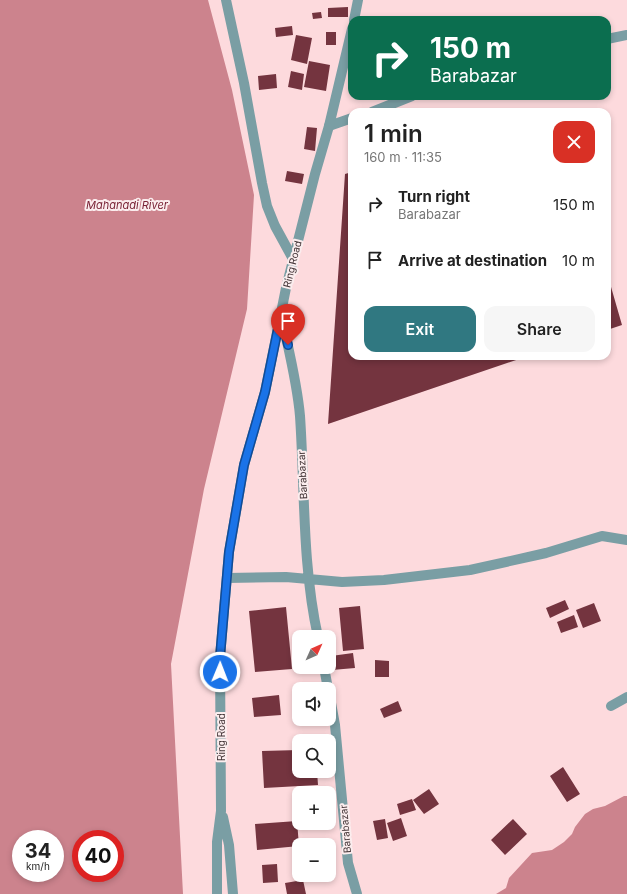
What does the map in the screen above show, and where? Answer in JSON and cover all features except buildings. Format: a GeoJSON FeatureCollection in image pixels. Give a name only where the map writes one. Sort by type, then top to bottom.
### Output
{"type":"FeatureCollection","features":[{"type":"Feature","properties":{"kind":"street"},"geometry":{"type":"LineString","coordinates":[[226,0],[244,83],[262,183],[275,226],[293,259]]}},
{"type":"Feature","properties":{"kind":"street"},"geometry":{"type":"LineString","coordinates":[[355,16],[358,0]]}},
{"type":"Feature","properties":{"kind":"street"},"geometry":{"type":"LineString","coordinates":[[611,38],[627,35]]}},
{"type":"Feature","properties":{"kind":"street","name":"Ring Road"},"geometry":{"type":"LineString","coordinates":[[217,894],[217,842],[221,811],[220,657],[229,552],[244,465],[265,392],[293,259],[329,126],[348,46]]}},
{"type":"Feature","properties":{"kind":"street"},"geometry":{"type":"LineString","coordinates":[[382,108],[402,100]]}},
{"type":"Feature","properties":{"kind":"street"},"geometry":{"type":"LineString","coordinates":[[329,126],[348,119]]}},
{"type":"Feature","properties":{"kind":"street","name":"Barabazar"},"geometry":{"type":"LineString","coordinates":[[281,314],[294,376],[300,415],[307,561],[316,630]]}},
{"type":"Feature","properties":{"kind":"street"},"geometry":{"type":"LineString","coordinates":[[227,578],[286,577],[342,582],[384,580],[470,570],[546,553],[602,536],[627,540]]}},
{"type":"Feature","properties":{"kind":"street"},"geometry":{"type":"LineString","coordinates":[[611,706],[627,697]]}},
{"type":"Feature","properties":{"kind":"street","name":"Barabazar"},"geometry":{"type":"LineString","coordinates":[[335,726],[348,863],[357,894]]}},
{"type":"Feature","properties":{"kind":"street","name":"Ring Road"},"geometry":{"type":"LineString","coordinates":[[221,811],[229,845],[233,894]]}},
{"type":"Feature","properties":{"kind":"water","name":"Mahanadi River"},"geometry":{"type":"Polygon","coordinates":[[[0,0],[208,0],[232,90],[254,195],[247,309],[204,489],[171,664],[183,894],[0,894],[0,0]]]}},
{"type":"Feature","properties":{"kind":"water"},"geometry":{"type":"Polygon","coordinates":[[[627,796],[627,894],[496,894],[506,888],[509,878],[532,853],[552,850],[564,842],[572,834],[575,827],[585,814],[627,796]]]}},
{"type":"Feature","properties":{"kind":"route"},"geometry":{"type":"LineString","coordinates":[[220,672],[229,552],[244,465],[265,392],[281,314],[288,345]]}}]}
